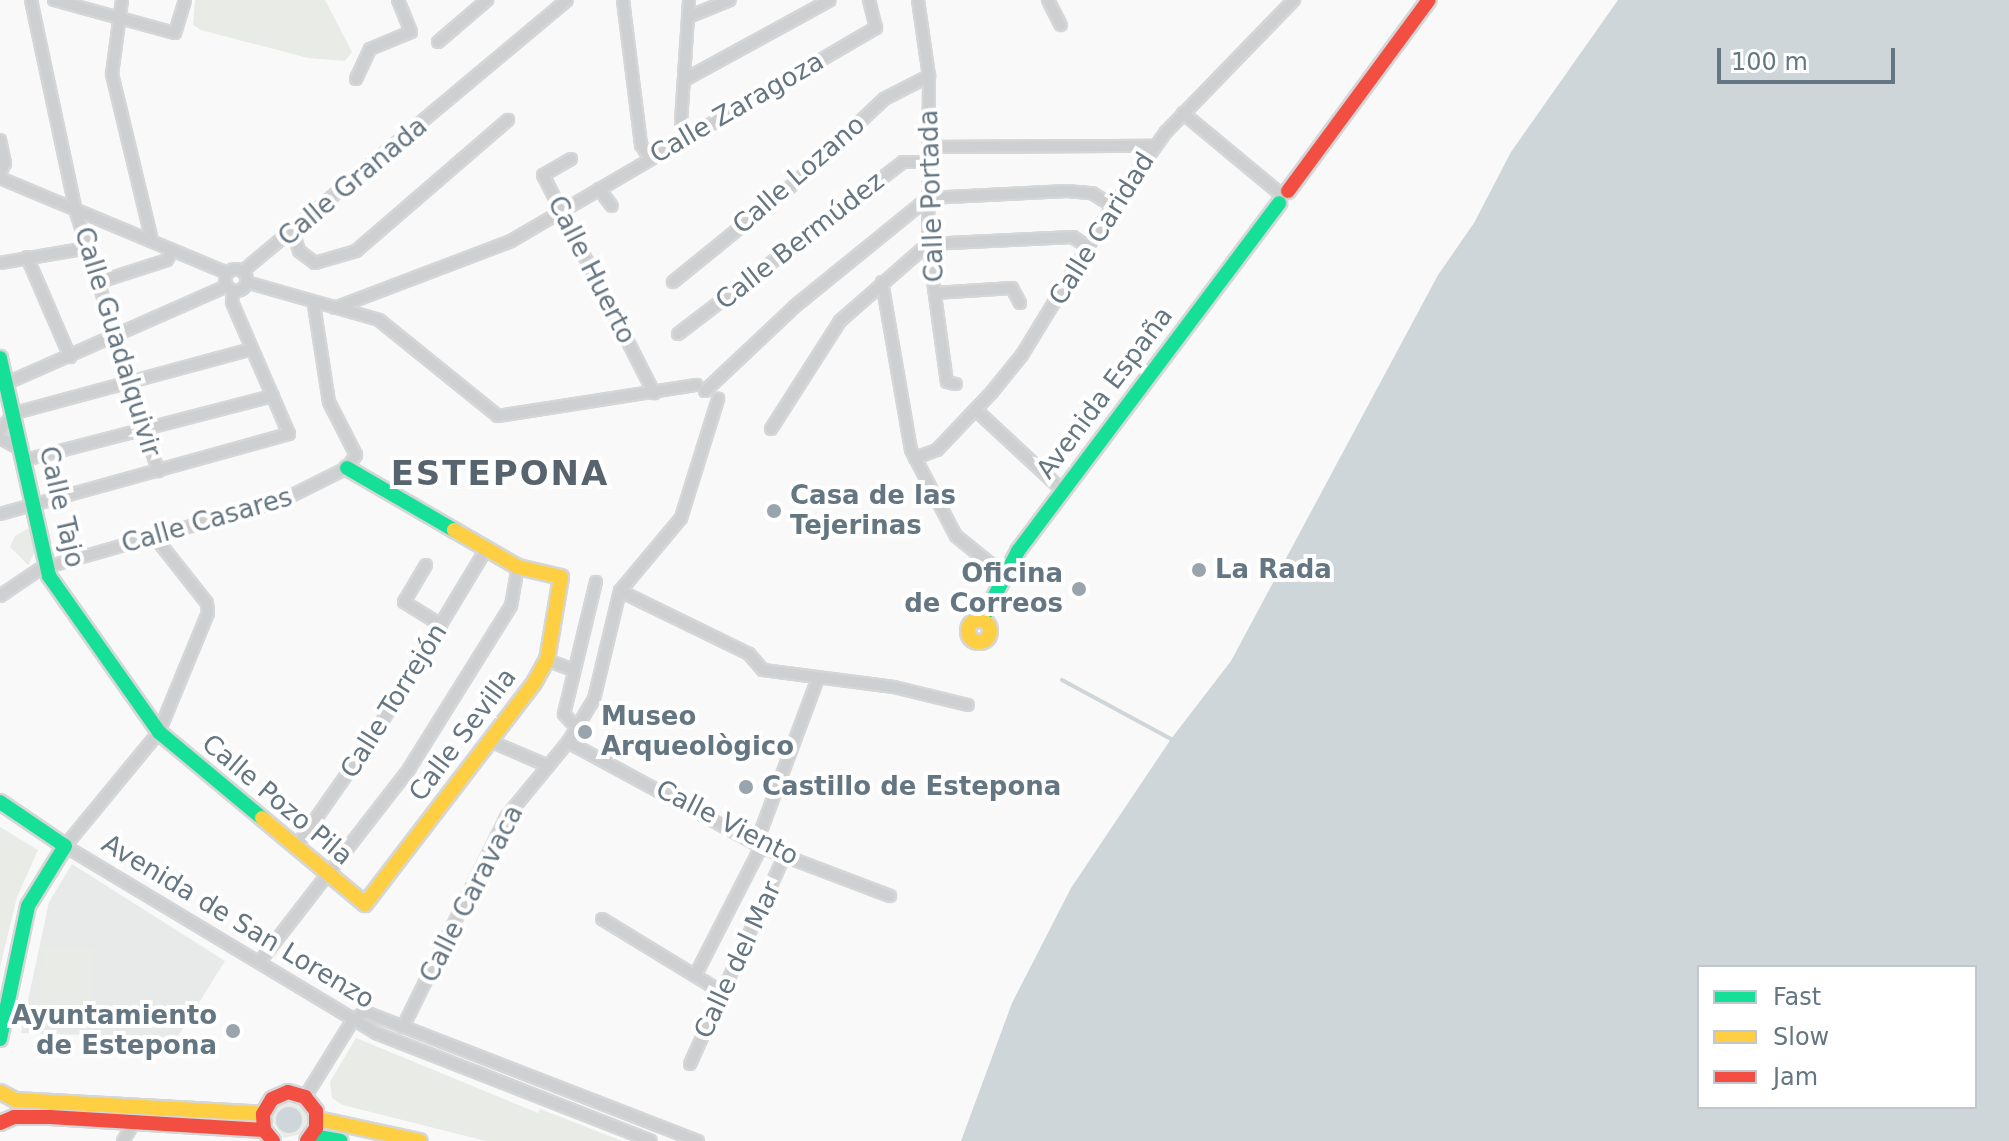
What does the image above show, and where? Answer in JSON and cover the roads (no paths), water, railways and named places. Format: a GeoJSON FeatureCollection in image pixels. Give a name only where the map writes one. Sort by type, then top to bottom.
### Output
{"type":"FeatureCollection","features":[{"type":"Feature","properties":{"kind":"street","name":"Calle Guadalquivir"},"geometry":{"type":"LineString","coordinates":[[31,0],[76,212],[158,471]]}},
{"type":"Feature","properties":{"kind":"street"},"geometry":{"type":"LineString","coordinates":[[54,0],[175,33],[185,0]]}},
{"type":"Feature","properties":{"kind":"street"},"geometry":{"type":"LineString","coordinates":[[122,0],[112,74],[152,241]]}},
{"type":"Feature","properties":{"kind":"street"},"geometry":{"type":"LineString","coordinates":[[356,79],[364,56],[411,32],[398,0]]}},
{"type":"Feature","properties":{"kind":"street"},"geometry":{"type":"LineString","coordinates":[[438,42],[487,0]]}},
{"type":"Feature","properties":{"kind":"street","name":"Calle Granada"},"geometry":{"type":"LineString","coordinates":[[7,383],[230,288],[567,0]]}},
{"type":"Feature","properties":{"kind":"street"},"geometry":{"type":"LineString","coordinates":[[623,0],[641,145],[650,158]]}},
{"type":"Feature","properties":{"kind":"street"},"geometry":{"type":"LineString","coordinates":[[687,136],[681,122],[689,0]]}},
{"type":"Feature","properties":{"kind":"street"},"geometry":{"type":"LineString","coordinates":[[688,17],[730,0]]}},
{"type":"Feature","properties":{"kind":"street"},"geometry":{"type":"LineString","coordinates":[[684,80],[830,0]]}},
{"type":"Feature","properties":{"kind":"street","name":"Calle Zaragoza"},"geometry":{"type":"LineString","coordinates":[[335,308],[511,241],[560,213],[876,28],[869,0]]}},
{"type":"Feature","properties":{"kind":"street","name":"Calle Portada"},"geometry":{"type":"LineString","coordinates":[[918,0],[929,76],[928,244],[947,382],[956,384]]}},
{"type":"Feature","properties":{"kind":"street"},"geometry":{"type":"LineString","coordinates":[[1048,0],[1061,25]]}},
{"type":"Feature","properties":{"kind":"street","name":"Calle Caridad"},"geometry":{"type":"LineString","coordinates":[[915,458],[937,450],[1022,355],[1113,206],[1155,146],[1183,113],[1294,0]]}},
{"type":"Feature","properties":{"kind":"street","name":"Avenida España"},"geometry":{"type":"LineString","coordinates":[[982,620],[1003,574],[1062,490],[1429,0]]}},
{"type":"Feature","properties":{"kind":"street","name":"Calle Lozano"},"geometry":{"type":"LineString","coordinates":[[673,282],[796,182],[884,99],[929,76]]}},
{"type":"Feature","properties":{"kind":"street"},"geometry":{"type":"LineString","coordinates":[[1183,113],[1282,195]]}},
{"type":"Feature","properties":{"kind":"street"},"geometry":{"type":"LineString","coordinates":[[293,232],[299,251],[315,263],[356,251],[508,120]]}},
{"type":"Feature","properties":{"kind":"street"},"geometry":{"type":"LineString","coordinates":[[0,140],[5,163],[0,176],[171,252],[227,273],[244,276],[314,305],[379,320],[406,338],[460,389],[498,416],[701,388],[794,307],[928,198],[1067,191],[1092,193],[1113,206]]}},
{"type":"Feature","properties":{"kind":"street"},"geometry":{"type":"LineString","coordinates":[[929,147],[1155,146]]}},
{"type":"Feature","properties":{"kind":"street","name":"Calle Huerto"},"geometry":{"type":"LineString","coordinates":[[571,159],[543,175],[654,393]]}},
{"type":"Feature","properties":{"kind":"street","name":"Calle Bermúdez"},"geometry":{"type":"LineString","coordinates":[[678,334],[903,162],[928,162]]}},
{"type":"Feature","properties":{"kind":"street"},"geometry":{"type":"LineString","coordinates":[[599,189],[612,206]]}},
{"type":"Feature","properties":{"kind":"street"},"geometry":{"type":"LineString","coordinates":[[771,429],[840,321],[928,244],[1073,237],[1088,247]]}},
{"type":"Feature","properties":{"kind":"street"},"geometry":{"type":"LineString","coordinates":[[0,263],[88,248]]}},
{"type":"Feature","properties":{"kind":"street"},"geometry":{"type":"LineString","coordinates":[[99,282],[167,260],[171,252]]}},
{"type":"Feature","properties":{"kind":"street"},"geometry":{"type":"LineString","coordinates":[[27,257],[70,357]]}},
{"type":"Feature","properties":{"kind":"street"},"geometry":{"type":"LineString","coordinates":[[0,514],[289,434],[252,349],[227,273]]}},
{"type":"Feature","properties":{"kind":"street"},"geometry":{"type":"LineString","coordinates":[[882,282],[915,458],[956,536],[1003,574]]}},
{"type":"Feature","properties":{"kind":"street"},"geometry":{"type":"LineString","coordinates":[[935,293],[1012,288],[1020,303]]}},
{"type":"Feature","properties":{"kind":"street","name":"Calle Casares"},"geometry":{"type":"LineString","coordinates":[[0,596],[46,567],[283,500],[347,468],[356,455],[329,402],[314,305]]}},
{"type":"Feature","properties":{"kind":"street"},"geometry":{"type":"LineString","coordinates":[[0,430],[15,413],[252,349]]}},
{"type":"Feature","properties":{"kind":"street","name":"Calle Tajo"},"geometry":{"type":"LineString","coordinates":[[0,358],[15,413],[46,567],[159,732]]}},
{"type":"Feature","properties":{"kind":"street"},"geometry":{"type":"LineString","coordinates":[[0,438],[23,454],[144,429],[273,396]]}},
{"type":"Feature","properties":{"kind":"street"},"geometry":{"type":"LineString","coordinates":[[718,399],[681,518],[620,591],[749,654],[763,670],[894,687],[968,705]]}},
{"type":"Feature","properties":{"kind":"street"},"geometry":{"type":"LineString","coordinates":[[976,410],[1062,490]]}},
{"type":"Feature","properties":{"kind":"street"},"geometry":{"type":"LineString","coordinates":[[261,960],[330,877],[409,769],[511,606],[518,567],[347,468]]}},
{"type":"Feature","properties":{"kind":"street"},"geometry":{"type":"LineString","coordinates":[[0,1036],[28,906],[65,846],[159,732],[207,603],[154,536]]}},
{"type":"Feature","properties":{"kind":"street","name":"Calle Torrejón"},"geometry":{"type":"LineString","coordinates":[[296,847],[332,801],[486,549]]}},
{"type":"Feature","properties":{"kind":"street"},"geometry":{"type":"LineString","coordinates":[[426,565],[404,602],[441,625]]}},
{"type":"Feature","properties":{"kind":"street","name":"Calle Sevilla"},"geometry":{"type":"LineString","coordinates":[[365,904],[490,741],[547,660],[561,577],[518,567]]}},
{"type":"Feature","properties":{"kind":"street"},"geometry":{"type":"LineString","coordinates":[[576,727],[564,714],[596,582]]}},
{"type":"Feature","properties":{"kind":"street","name":"Calle Caravaca"},"geometry":{"type":"LineString","coordinates":[[403,1027],[507,816],[568,742],[594,699],[620,591]]}},
{"type":"Feature","properties":{"kind":"street"},"geometry":{"type":"LineString","coordinates":[[547,660],[573,670]]}},
{"type":"Feature","properties":{"kind":"street"},"geometry":{"type":"LineString","coordinates":[[696,974],[758,845],[818,678]]}},
{"type":"Feature","properties":{"kind":"street","name":"Calle Pozo Pila"},"geometry":{"type":"LineString","coordinates":[[159,732],[365,904]]}},
{"type":"Feature","properties":{"kind":"street"},"geometry":{"type":"LineString","coordinates":[[490,741],[548,766]]}},
{"type":"Feature","properties":{"kind":"street","name":"Calle Viento"},"geometry":{"type":"LineString","coordinates":[[568,742],[758,845],[890,896]]}},
{"type":"Feature","properties":{"kind":"street","name":"Avenida de San Lorenzo"},"geometry":{"type":"LineString","coordinates":[[0,802],[65,846],[261,960],[353,1020],[459,1066],[651,1141]]}},
{"type":"Feature","properties":{"kind":"street","name":"Calle del Mar"},"geometry":{"type":"LineString","coordinates":[[690,1064],[785,855]]}},
{"type":"Feature","properties":{"kind":"street"},"geometry":{"type":"LineString","coordinates":[[602,919],[723,993]]}},
{"type":"Feature","properties":{"kind":"street","name":"Avenida de San Lorenzo"},"geometry":{"type":"LineString","coordinates":[[353,1020],[365,1012],[698,1141]]}},
{"type":"Feature","properties":{"kind":"street"},"geometry":{"type":"LineString","coordinates":[[305,1097],[353,1020]]}},
{"type":"Feature","properties":{"kind":"street"},"geometry":{"type":"LineString","coordinates":[[459,1066],[466,1051]]}},
{"type":"Feature","properties":{"kind":"street"},"geometry":{"type":"LineString","coordinates":[[522,1091],[529,1075]]}},
{"type":"Feature","properties":{"kind":"street"},"geometry":{"type":"LineString","coordinates":[[0,1081],[8,1096],[7,1120],[135,1121],[269,1136],[263,1114]]}},
{"type":"Feature","properties":{"kind":"street"},"geometry":{"type":"LineString","coordinates":[[263,1114],[280,1094],[305,1097]]}},
{"type":"Feature","properties":{"kind":"street"},"geometry":{"type":"LineString","coordinates":[[8,1096],[263,1114]]}},
{"type":"Feature","properties":{"kind":"street"},"geometry":{"type":"LineString","coordinates":[[305,1097],[318,1119],[420,1141]]}},
{"type":"Feature","properties":{"kind":"street"},"geometry":{"type":"LineString","coordinates":[[613,1126],[619,1111]]}},
{"type":"Feature","properties":{"kind":"street"},"geometry":{"type":"LineString","coordinates":[[318,1119],[310,1138],[341,1141]]}},
{"type":"Feature","properties":{"kind":"street"},"geometry":{"type":"LineString","coordinates":[[123,1141],[135,1121]]}},
{"type":"Feature","properties":{"kind":"street"},"geometry":{"type":"LineString","coordinates":[[640,1136],[654,1124]]}},
{"type":"Feature","properties":{"kind":"waterway"},"geometry":{"type":"LineString","coordinates":[[1062,680],[1171,739]]}},
{"type":"Feature","properties":{"kind":"place","name":"Casa de las Tejerinas"},"geometry":{"type":"Point","coordinates":[774,511]}},
{"type":"Feature","properties":{"kind":"place","name":"La Rada"},"geometry":{"type":"Point","coordinates":[1199,570]}},
{"type":"Feature","properties":{"kind":"place","name":"Oficina de Correos"},"geometry":{"type":"Point","coordinates":[1079,589]}},
{"type":"Feature","properties":{"kind":"place","name":"Museo Arqueològico"},"geometry":{"type":"Point","coordinates":[585,732]}},
{"type":"Feature","properties":{"kind":"place","name":"Castillo de Estepona"},"geometry":{"type":"Point","coordinates":[746,787]}},
{"type":"Feature","properties":{"kind":"place","name":"Ayuntamiento de Estepona"},"geometry":{"type":"Point","coordinates":[233,1031]}},
{"type":"Feature","properties":{"kind":"district","name":"ESTEPONA"},"geometry":{"type":"Point","coordinates":[500,474]}}]}
